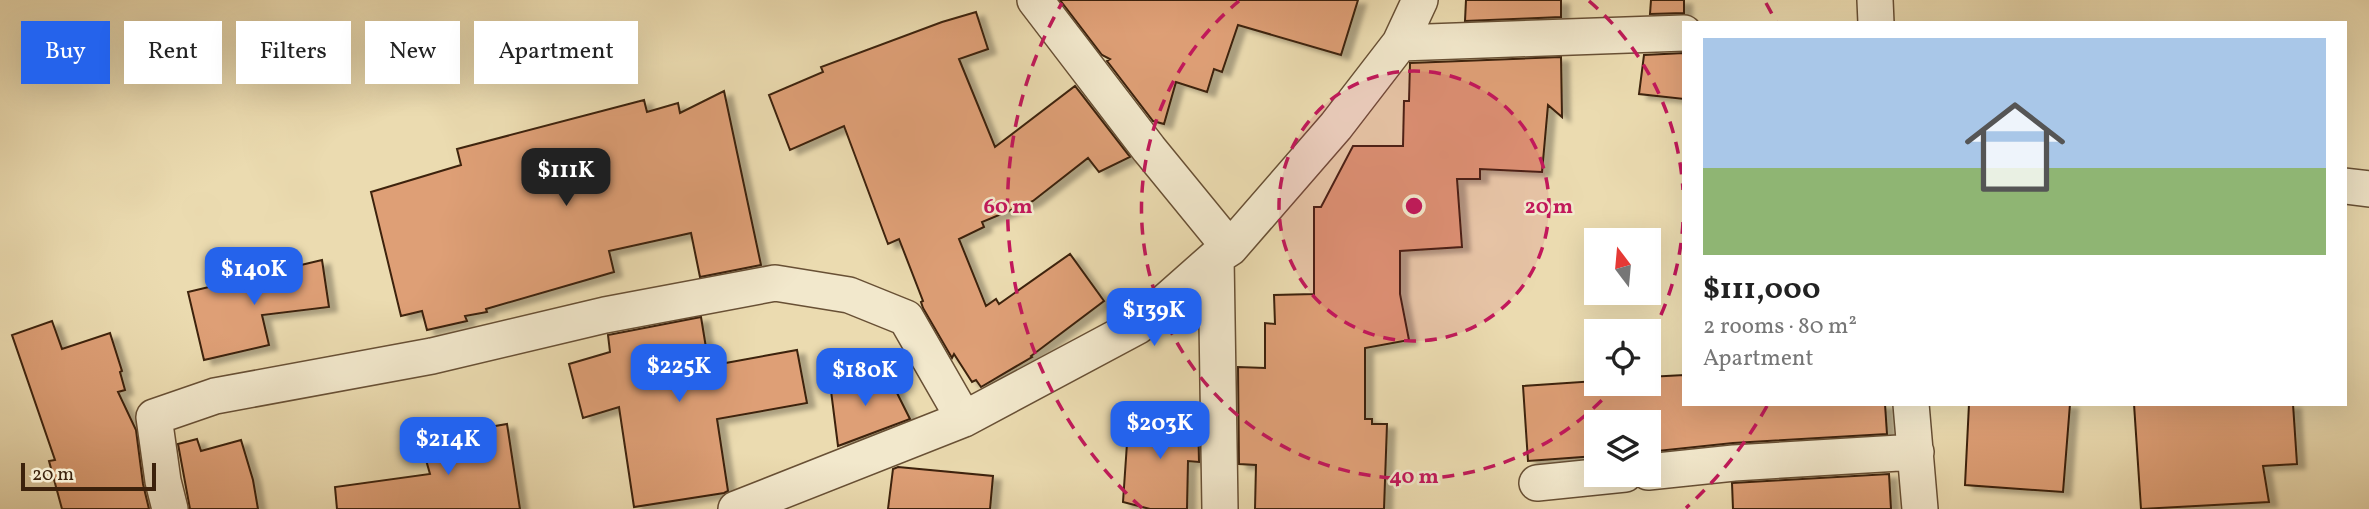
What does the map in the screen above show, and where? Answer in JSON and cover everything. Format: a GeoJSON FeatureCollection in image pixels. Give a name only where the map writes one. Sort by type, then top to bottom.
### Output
{"type":"FeatureCollection","features":[{"type":"Feature","properties":{"kind":"street"},"geometry":{"type":"LineString","coordinates":[[1035,0],[1149,149],[1223,253],[1220,509]]}},
{"type":"Feature","properties":{"kind":"street"},"geometry":{"type":"LineString","coordinates":[[750,507],[964,419],[1138,326],[1223,253],[1336,126],[1400,43],[1420,0]]}},
{"type":"Feature","properties":{"kind":"street"},"geometry":{"type":"LineString","coordinates":[[1875,0],[1876,21]]}},
{"type":"Feature","properties":{"kind":"street"},"geometry":{"type":"LineString","coordinates":[[1400,43],[1682,33]]}},
{"type":"Feature","properties":{"kind":"street"},"geometry":{"type":"LineString","coordinates":[[2347,186],[2369,189]]}},
{"type":"Feature","properties":{"kind":"street"},"geometry":{"type":"LineString","coordinates":[[170,509],[154,417],[215,396],[432,356],[605,315],[775,283],[849,295],[906,318],[964,419]]}},
{"type":"Feature","properties":{"kind":"street"},"geometry":{"type":"LineString","coordinates":[[1911,406],[1920,509]]}},
{"type":"Feature","properties":{"kind":"street"},"geometry":{"type":"LineString","coordinates":[[1661,471],[1734,463],[1916,452]]}},
{"type":"Feature","properties":{"kind":"street"},"geometry":{"type":"LineString","coordinates":[[1537,483],[1584,478]]}},
{"type":"Feature","properties":{"kind":"building"},"geometry":{"type":"Polygon","coordinates":[[[1060,0],[1358,0],[1341,55],[1238,25],[1222,72],[1214,69],[1207,92],[1176,82],[1164,124],[1153,121],[1107,61],[1110,59],[1102,55],[1060,0]]]}},
{"type":"Feature","properties":{"kind":"building"},"geometry":{"type":"Polygon","coordinates":[[[1466,0],[1561,0],[1561,17],[1465,21],[1466,0]]]}},
{"type":"Feature","properties":{"kind":"building"},"geometry":{"type":"Polygon","coordinates":[[[1651,0],[1684,0],[1684,13],[1650,14],[1651,0]]]}},
{"type":"Feature","properties":{"kind":"building"},"geometry":{"type":"Polygon","coordinates":[[[976,12],[988,49],[959,59],[995,147],[1075,86],[1130,157],[1099,172],[1088,158],[1033,201],[982,222],[984,227],[959,239],[986,306],[996,299],[999,304],[1070,254],[1104,301],[1032,357],[981,387],[976,380],[972,382],[954,354],[952,358],[923,308],[923,301],[899,239],[888,244],[844,126],[790,150],[769,95],[823,72],[821,67],[976,12]]]}},
{"type":"Feature","properties":{"kind":"building"},"geometry":{"type":"Polygon","coordinates":[[[1682,53],[1682,99],[1639,94],[1644,55],[1682,53]]]}},
{"type":"Feature","properties":{"kind":"building"},"geometry":{"type":"Polygon","coordinates":[[[1561,57],[1562,117],[1548,105],[1542,172],[1480,169],[1480,179],[1457,179],[1462,247],[1400,251],[1400,294],[1409,340],[1365,348],[1365,419],[1372,419],[1372,424],[1387,424],[1384,509],[1255,509],[1256,465],[1239,464],[1238,367],[1265,368],[1265,323],[1275,324],[1274,295],[1314,294],[1314,207],[1321,207],[1353,146],[1403,146],[1404,101],[1409,101],[1410,63],[1561,57]]]}},
{"type":"Feature","properties":{"kind":"building"},"geometry":{"type":"Polygon","coordinates":[[[724,91],[761,265],[700,277],[691,233],[609,251],[614,272],[486,309],[487,312],[465,316],[467,321],[427,330],[422,311],[401,316],[371,192],[461,165],[457,149],[644,100],[647,112],[678,103],[680,113],[724,91]]]}},
{"type":"Feature","properties":{"kind":"building"},"geometry":{"type":"Polygon","coordinates":[[[322,260],[329,307],[262,315],[269,345],[204,360],[188,292],[322,260]]]}},
{"type":"Feature","properties":{"kind":"building"},"geometry":{"type":"Polygon","coordinates":[[[701,317],[709,366],[797,350],[807,403],[717,419],[728,491],[634,507],[619,407],[583,418],[569,364],[610,352],[608,335],[701,317]]]}},
{"type":"Feature","properties":{"kind":"building"},"geometry":{"type":"Polygon","coordinates":[[[52,321],[62,349],[110,333],[125,390],[118,392],[136,430],[149,509],[62,509],[49,461],[55,460],[12,335],[52,321]]]}},
{"type":"Feature","properties":{"kind":"building"},"geometry":{"type":"Polygon","coordinates":[[[1682,375],[1682,406],[1885,406],[1887,434],[1733,443],[1661,451],[1661,410],[1584,410],[1584,457],[1528,461],[1523,386],[1584,382],[1584,396],[1661,396],[1661,376],[1682,375]]]}},
{"type":"Feature","properties":{"kind":"building"},"geometry":{"type":"Polygon","coordinates":[[[889,377],[910,419],[838,446],[830,383],[889,377]]]}},
{"type":"Feature","properties":{"kind":"building"},"geometry":{"type":"Polygon","coordinates":[[[1969,406],[2070,406],[2063,492],[1965,485],[1969,406]]]}},
{"type":"Feature","properties":{"kind":"building"},"geometry":{"type":"Polygon","coordinates":[[[2134,406],[2293,406],[2297,464],[2263,466],[2269,502],[2141,509],[2134,406]]]}},
{"type":"Feature","properties":{"kind":"building"},"geometry":{"type":"Polygon","coordinates":[[[1129,414],[1198,418],[1199,462],[1188,461],[1187,509],[1150,509],[1123,502],[1129,414]]]}},
{"type":"Feature","properties":{"kind":"building"},"geometry":{"type":"Polygon","coordinates":[[[507,424],[520,509],[337,509],[335,487],[430,474],[420,439],[507,424]]]}},
{"type":"Feature","properties":{"kind":"building"},"geometry":{"type":"Polygon","coordinates":[[[197,439],[201,451],[241,440],[258,509],[190,509],[178,444],[197,439]]]}},
{"type":"Feature","properties":{"kind":"building"},"geometry":{"type":"Polygon","coordinates":[[[898,467],[993,476],[990,509],[888,509],[893,469],[898,467]]]}},
{"type":"Feature","properties":{"kind":"building"},"geometry":{"type":"Polygon","coordinates":[[[1889,474],[1891,509],[1733,509],[1732,483],[1889,474]]]}}]}
